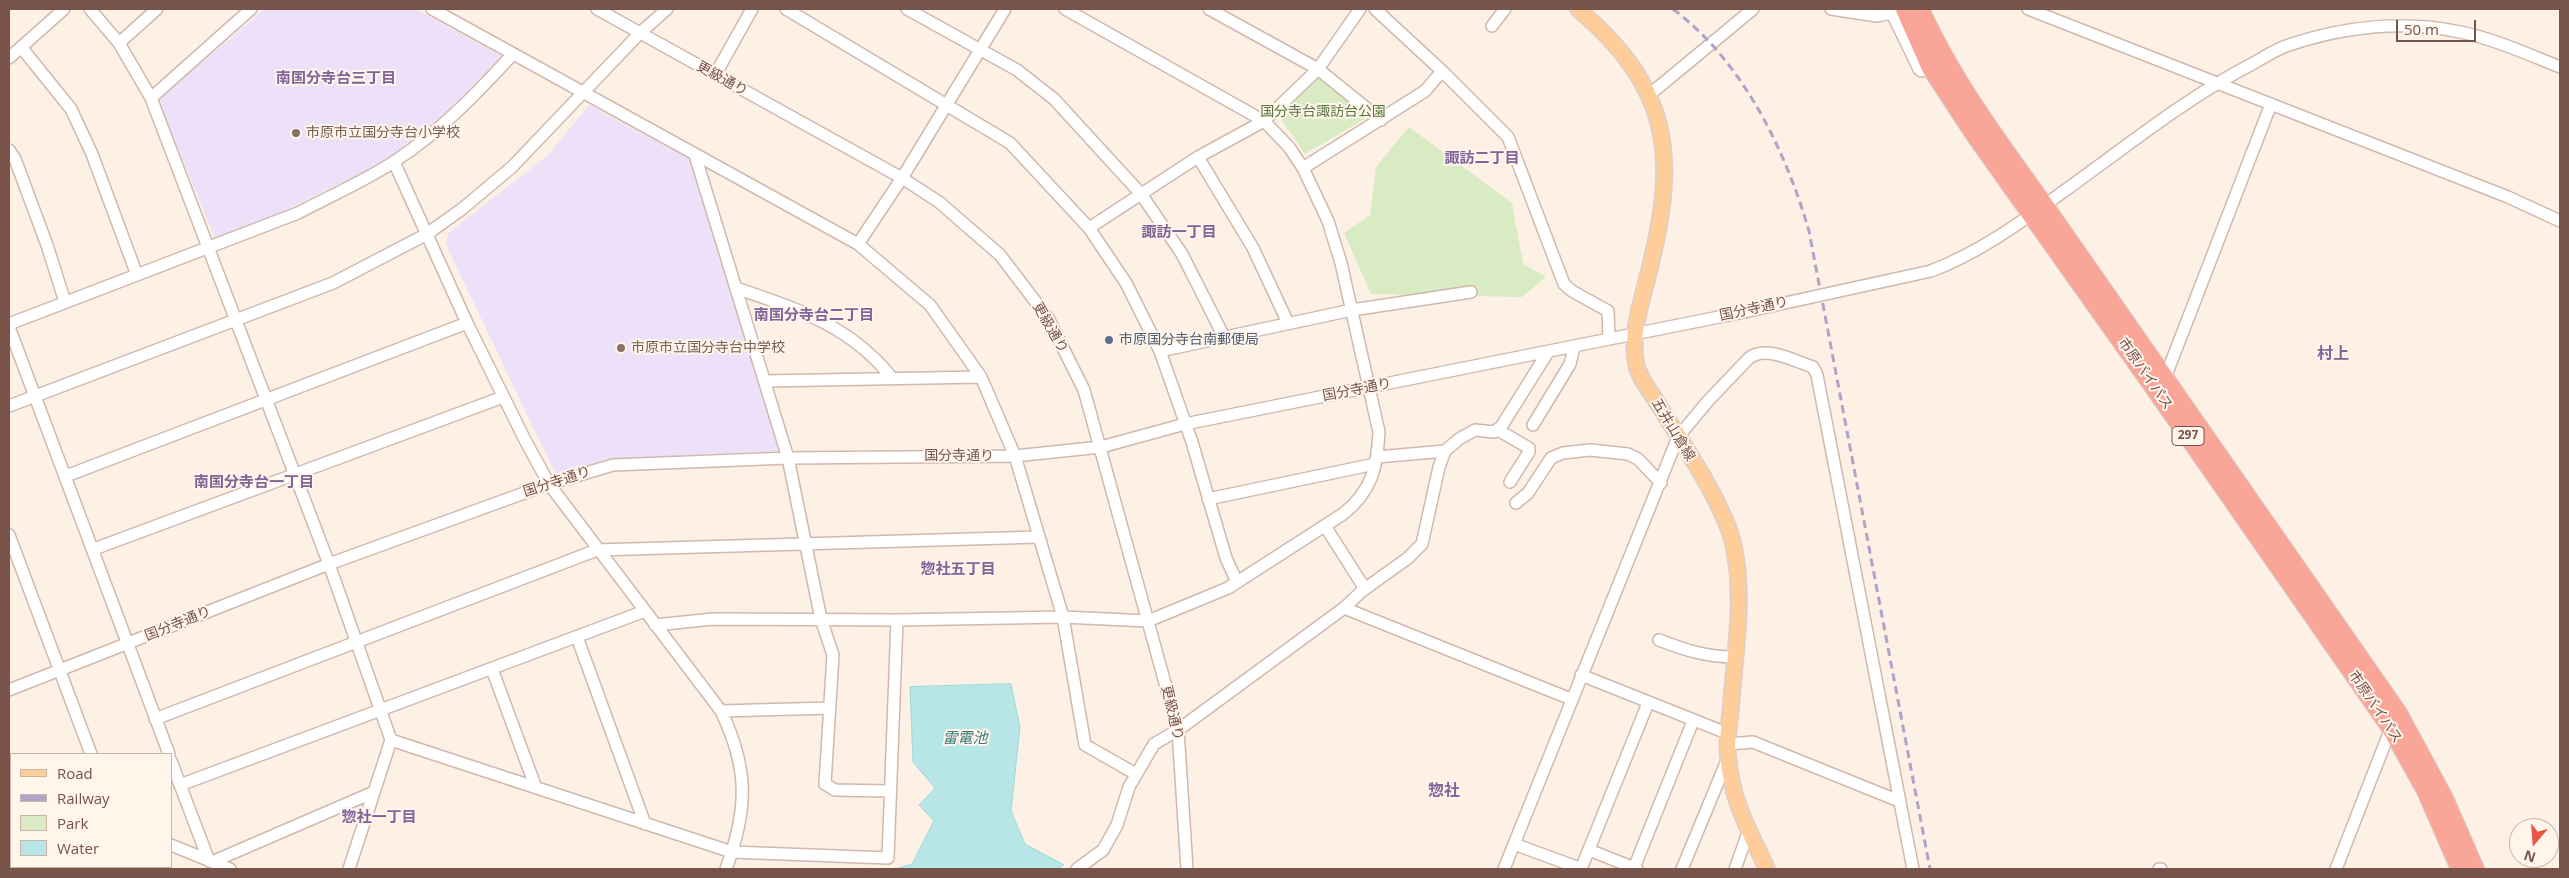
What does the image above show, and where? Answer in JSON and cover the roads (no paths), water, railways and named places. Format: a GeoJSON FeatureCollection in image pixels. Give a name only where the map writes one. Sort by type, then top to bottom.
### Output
{"type":"FeatureCollection","features":[{"type":"Feature","properties":{"kind":"highway","name":"市原バイパス"},"geometry":{"type":"LineString","coordinates":[[1920,9],[1942,52],[2038,210],[2391,728],[2426,791],[2460,869]]}},
{"type":"Feature","properties":{"kind":"highway","name":"市原バイパス"},"geometry":{"type":"LineString","coordinates":[[1896,10],[1975,135],[2038,210],[2165,378],[2398,713],[2444,798],[2475,869]]}},
{"type":"Feature","properties":{"kind":"main road","name":"五井山倉線"},"geometry":{"type":"LineString","coordinates":[[1578,9],[1614,42],[1638,76],[1649,95],[1663,143],[1665,182],[1657,239],[1634,334],[1636,365],[1725,520],[1733,543],[1740,598],[1728,746],[1736,804],[1767,869]]}},
{"type":"Feature","properties":{"kind":"street"},"geometry":{"type":"LineString","coordinates":[[9,58],[64,9]]}},
{"type":"Feature","properties":{"kind":"street"},"geometry":{"type":"LineString","coordinates":[[90,9],[119,43],[151,98],[329,564],[391,740],[350,869]]}},
{"type":"Feature","properties":{"kind":"street"},"geometry":{"type":"LineString","coordinates":[[119,43],[157,9]]}},
{"type":"Feature","properties":{"kind":"street"},"geometry":{"type":"LineString","coordinates":[[151,98],[251,9]]}},
{"type":"Feature","properties":{"kind":"street"},"geometry":{"type":"LineString","coordinates":[[432,9],[858,244],[930,305],[981,377],[1015,456],[1064,617],[1085,745],[1136,774]]}},
{"type":"Feature","properties":{"kind":"street","name":"更級通り"},"geometry":{"type":"LineString","coordinates":[[597,9],[902,178],[938,202],[1000,255],[1048,318],[1084,390],[1178,730],[1187,869]]}},
{"type":"Feature","properties":{"kind":"street"},"geometry":{"type":"LineString","coordinates":[[9,406],[333,283],[427,234],[462,209],[512,167],[640,33],[667,9]]}},
{"type":"Feature","properties":{"kind":"street"},"geometry":{"type":"LineString","coordinates":[[716,76],[752,9]]}},
{"type":"Feature","properties":{"kind":"street"},"geometry":{"type":"LineString","coordinates":[[786,9],[1010,143],[1089,228],[1126,283],[1160,351],[1185,424],[1226,558],[1237,582]]}},
{"type":"Feature","properties":{"kind":"street"},"geometry":{"type":"LineString","coordinates":[[908,9],[1017,70],[1054,99],[1141,194],[1182,254],[1224,337]]}},
{"type":"Feature","properties":{"kind":"street"},"geometry":{"type":"LineString","coordinates":[[858,244],[902,178],[1005,9]]}},
{"type":"Feature","properties":{"kind":"street"},"geometry":{"type":"LineString","coordinates":[[655,625],[713,619],[897,620],[1064,617],[1148,621],[1228,588],[1325,526],[1360,500],[1376,461],[1379,432],[1341,262],[1328,222],[1303,168],[1290,147],[1264,121],[1065,9]]}},
{"type":"Feature","properties":{"kind":"street"},"geometry":{"type":"LineString","coordinates":[[1210,9],[1318,69],[1381,120]]}},
{"type":"Feature","properties":{"kind":"street"},"geometry":{"type":"LineString","coordinates":[[1089,228],[1198,157],[1264,121],[1318,69],[1360,9]]}},
{"type":"Feature","properties":{"kind":"street"},"geometry":{"type":"LineString","coordinates":[[1375,9],[1442,71],[1508,137],[1564,284],[1572,291],[1608,312],[1609,338]]}},
{"type":"Feature","properties":{"kind":"street"},"geometry":{"type":"LineString","coordinates":[[1492,26],[1505,9]]}},
{"type":"Feature","properties":{"kind":"street"},"geometry":{"type":"LineString","coordinates":[[1649,95],[1753,9]]}},
{"type":"Feature","properties":{"kind":"street"},"geometry":{"type":"LineString","coordinates":[[1831,9],[1878,16],[1896,10]]}},
{"type":"Feature","properties":{"kind":"street"},"geometry":{"type":"LineString","coordinates":[[2028,9],[2508,197],[2560,221]]}},
{"type":"Feature","properties":{"kind":"street","name":"国分寺通り"},"geometry":{"type":"LineString","coordinates":[[9,690],[59,672],[329,564],[549,484],[613,465],[788,458],[1015,456],[1101,447],[1185,424],[1574,347],[1609,338],[1744,312],[1931,271],[1975,251],[2038,210],[2218,82],[2287,45],[2344,30],[2382,26],[2426,27],[2460,32],[2492,40],[2560,67]]}},
{"type":"Feature","properties":{"kind":"street"},"geometry":{"type":"LineString","coordinates":[[21,47],[71,109],[92,154],[137,275]]}},
{"type":"Feature","properties":{"kind":"street"},"geometry":{"type":"LineString","coordinates":[[169,753],[127,644],[94,549],[33,397],[9,325],[298,213],[394,162],[431,135],[469,102],[513,54]]}},
{"type":"Feature","properties":{"kind":"street"},"geometry":{"type":"LineString","coordinates":[[1303,168],[1425,91],[1442,71]]}},
{"type":"Feature","properties":{"kind":"street"},"geometry":{"type":"LineString","coordinates":[[2165,378],[2271,104]]}},
{"type":"Feature","properties":{"kind":"street"},"geometry":{"type":"LineString","coordinates":[[695,155],[788,458],[821,619],[833,655],[825,784],[835,790],[890,791]]}},
{"type":"Feature","properties":{"kind":"street"},"geometry":{"type":"LineString","coordinates":[[1198,157],[1253,248],[1288,323]]}},
{"type":"Feature","properties":{"kind":"street"},"geometry":{"type":"LineString","coordinates":[[11,158],[48,245],[65,302]]}},
{"type":"Feature","properties":{"kind":"street"},"geometry":{"type":"LineString","coordinates":[[394,162],[467,323],[503,397],[549,484],[597,550],[721,711],[732,734],[742,768],[742,807],[732,852],[726,869]]}},
{"type":"Feature","properties":{"kind":"street"},"geometry":{"type":"LineString","coordinates":[[736,288],[808,313],[844,333],[883,366],[892,378]]}},
{"type":"Feature","properties":{"kind":"street"},"geometry":{"type":"LineString","coordinates":[[1160,351],[1352,310],[1471,292]]}},
{"type":"Feature","properties":{"kind":"street"},"geometry":{"type":"LineString","coordinates":[[66,476],[467,323]]}},
{"type":"Feature","properties":{"kind":"street"},"geometry":{"type":"LineString","coordinates":[[1533,425],[1570,364],[1574,347]]}},
{"type":"Feature","properties":{"kind":"street"},"geometry":{"type":"LineString","coordinates":[[1498,430],[1548,352]]}},
{"type":"Feature","properties":{"kind":"street"},"geometry":{"type":"LineString","coordinates":[[1504,869],[1678,437],[1708,401],[1756,353],[1768,353],[1813,367],[1817,374],[1913,869]]}},
{"type":"Feature","properties":{"kind":"street"},"geometry":{"type":"LineString","coordinates":[[764,381],[981,377]]}},
{"type":"Feature","properties":{"kind":"street"},"geometry":{"type":"LineString","coordinates":[[94,549],[503,397]]}},
{"type":"Feature","properties":{"kind":"street"},"geometry":{"type":"LineString","coordinates":[[1077,869],[1103,850],[1117,825],[1129,787],[1154,744],[1178,730],[1344,608],[1365,589],[1408,558],[1422,544],[1439,467],[1445,452],[1459,439],[1475,430],[1498,430],[1529,448],[1529,452],[1510,482]]}},
{"type":"Feature","properties":{"kind":"street"},"geometry":{"type":"LineString","coordinates":[[1516,503],[1528,493],[1550,458],[1563,453],[1590,450],[1628,454],[1638,459],[1661,483]]}},
{"type":"Feature","properties":{"kind":"street"},"geometry":{"type":"LineString","coordinates":[[1208,499],[1376,461],[1445,452]]}},
{"type":"Feature","properties":{"kind":"street"},"geometry":{"type":"LineString","coordinates":[[1325,526],[1365,589]]}},
{"type":"Feature","properties":{"kind":"street"},"geometry":{"type":"LineString","coordinates":[[9,535],[91,753]]}},
{"type":"Feature","properties":{"kind":"street"},"geometry":{"type":"LineString","coordinates":[[155,719],[597,550],[1039,537]]}},
{"type":"Feature","properties":{"kind":"street"},"geometry":{"type":"LineString","coordinates":[[1344,608],[1571,699]]}},
{"type":"Feature","properties":{"kind":"street"},"geometry":{"type":"LineString","coordinates":[[180,786],[645,611]]}},
{"type":"Feature","properties":{"kind":"street"},"geometry":{"type":"LineString","coordinates":[[884,869],[888,858],[897,620]]}},
{"type":"Feature","properties":{"kind":"street"},"geometry":{"type":"LineString","coordinates":[[577,637],[644,824]]}},
{"type":"Feature","properties":{"kind":"street"},"geometry":{"type":"LineString","coordinates":[[1659,640],[1692,653],[1714,657],[1735,657]]}},
{"type":"Feature","properties":{"kind":"street"},"geometry":{"type":"LineString","coordinates":[[492,669],[536,788]]}},
{"type":"Feature","properties":{"kind":"street"},"geometry":{"type":"LineString","coordinates":[[1581,675],[1693,720],[1728,746],[1753,742],[1899,801]]}},
{"type":"Feature","properties":{"kind":"street"},"geometry":{"type":"LineString","coordinates":[[1514,844],[1582,869],[1648,703]]}},
{"type":"Feature","properties":{"kind":"street"},"geometry":{"type":"LineString","coordinates":[[721,711],[829,708]]}},
{"type":"Feature","properties":{"kind":"street"},"geometry":{"type":"LineString","coordinates":[[1589,850],[1636,869],[1693,720]]}},
{"type":"Feature","properties":{"kind":"street"},"geometry":{"type":"LineString","coordinates":[[2336,869],[2391,728]]}},
{"type":"Feature","properties":{"kind":"street"},"geometry":{"type":"LineString","coordinates":[[391,740],[732,852],[888,858]]}},
{"type":"Feature","properties":{"kind":"street"},"geometry":{"type":"LineString","coordinates":[[1682,869],[1728,746]]}},
{"type":"Feature","properties":{"kind":"street"},"geometry":{"type":"LineString","coordinates":[[172,764],[210,862]]}},
{"type":"Feature","properties":{"kind":"street"},"geometry":{"type":"LineString","coordinates":[[210,862],[374,792]]}},
{"type":"Feature","properties":{"kind":"street"},"geometry":{"type":"LineString","coordinates":[[1735,869],[1750,830]]}},
{"type":"Feature","properties":{"kind":"street"},"geometry":{"type":"LineString","coordinates":[[9,840],[10,846]]}},
{"type":"Feature","properties":{"kind":"street"},"geometry":{"type":"LineString","coordinates":[[172,844],[230,869]]}},
{"type":"Feature","properties":{"kind":"water","name":"雷電池"},"geometry":{"type":"Polygon","coordinates":[[[1011,684],[1020,727],[1011,811],[1025,844],[1064,865],[1057,869],[895,869],[912,864],[934,821],[919,805],[935,788],[913,762],[910,687],[1011,684]]]}},
{"type":"Feature","properties":{"kind":"railway"},"geometry":{"type":"LineString","coordinates":[[1673,9],[1698,30],[1720,55],[1758,109],[1787,169],[1809,231],[1930,869]]}},
{"type":"Feature","properties":{"kind":"place","name":"市原市立国分寺台小学校"},"geometry":{"type":"Point","coordinates":[296,133]}},
{"type":"Feature","properties":{"kind":"place","name":"市原国分寺台南郵便局"},"geometry":{"type":"Point","coordinates":[1109,340]}},
{"type":"Feature","properties":{"kind":"place","name":"市原市立国分寺台中学校"},"geometry":{"type":"Point","coordinates":[621,348]}},
{"type":"Feature","properties":{"kind":"district","name":"南国分寺台三丁目"},"geometry":{"type":"Point","coordinates":[336,79]}},
{"type":"Feature","properties":{"kind":"district","name":"諏訪二丁目"},"geometry":{"type":"Point","coordinates":[1482,159]}},
{"type":"Feature","properties":{"kind":"district","name":"諏訪一丁目"},"geometry":{"type":"Point","coordinates":[1179,233]}},
{"type":"Feature","properties":{"kind":"district","name":"南国分寺台二丁目"},"geometry":{"type":"Point","coordinates":[814,316]}},
{"type":"Feature","properties":{"kind":"district","name":"村上"},"geometry":{"type":"Point","coordinates":[2333,354]}},
{"type":"Feature","properties":{"kind":"district","name":"南国分寺台一丁目"},"geometry":{"type":"Point","coordinates":[254,483]}},
{"type":"Feature","properties":{"kind":"district","name":"惣社五丁目"},"geometry":{"type":"Point","coordinates":[958,570]}},
{"type":"Feature","properties":{"kind":"district","name":"惣社"},"geometry":{"type":"Point","coordinates":[1444,791]}},
{"type":"Feature","properties":{"kind":"district","name":"惣社一丁目"},"geometry":{"type":"Point","coordinates":[379,818]}},
{"type":"Feature","properties":{"kind":"park label","name":"国分寺台諏訪台公園"},"geometry":{"type":"Point","coordinates":[1323,112]}}]}
